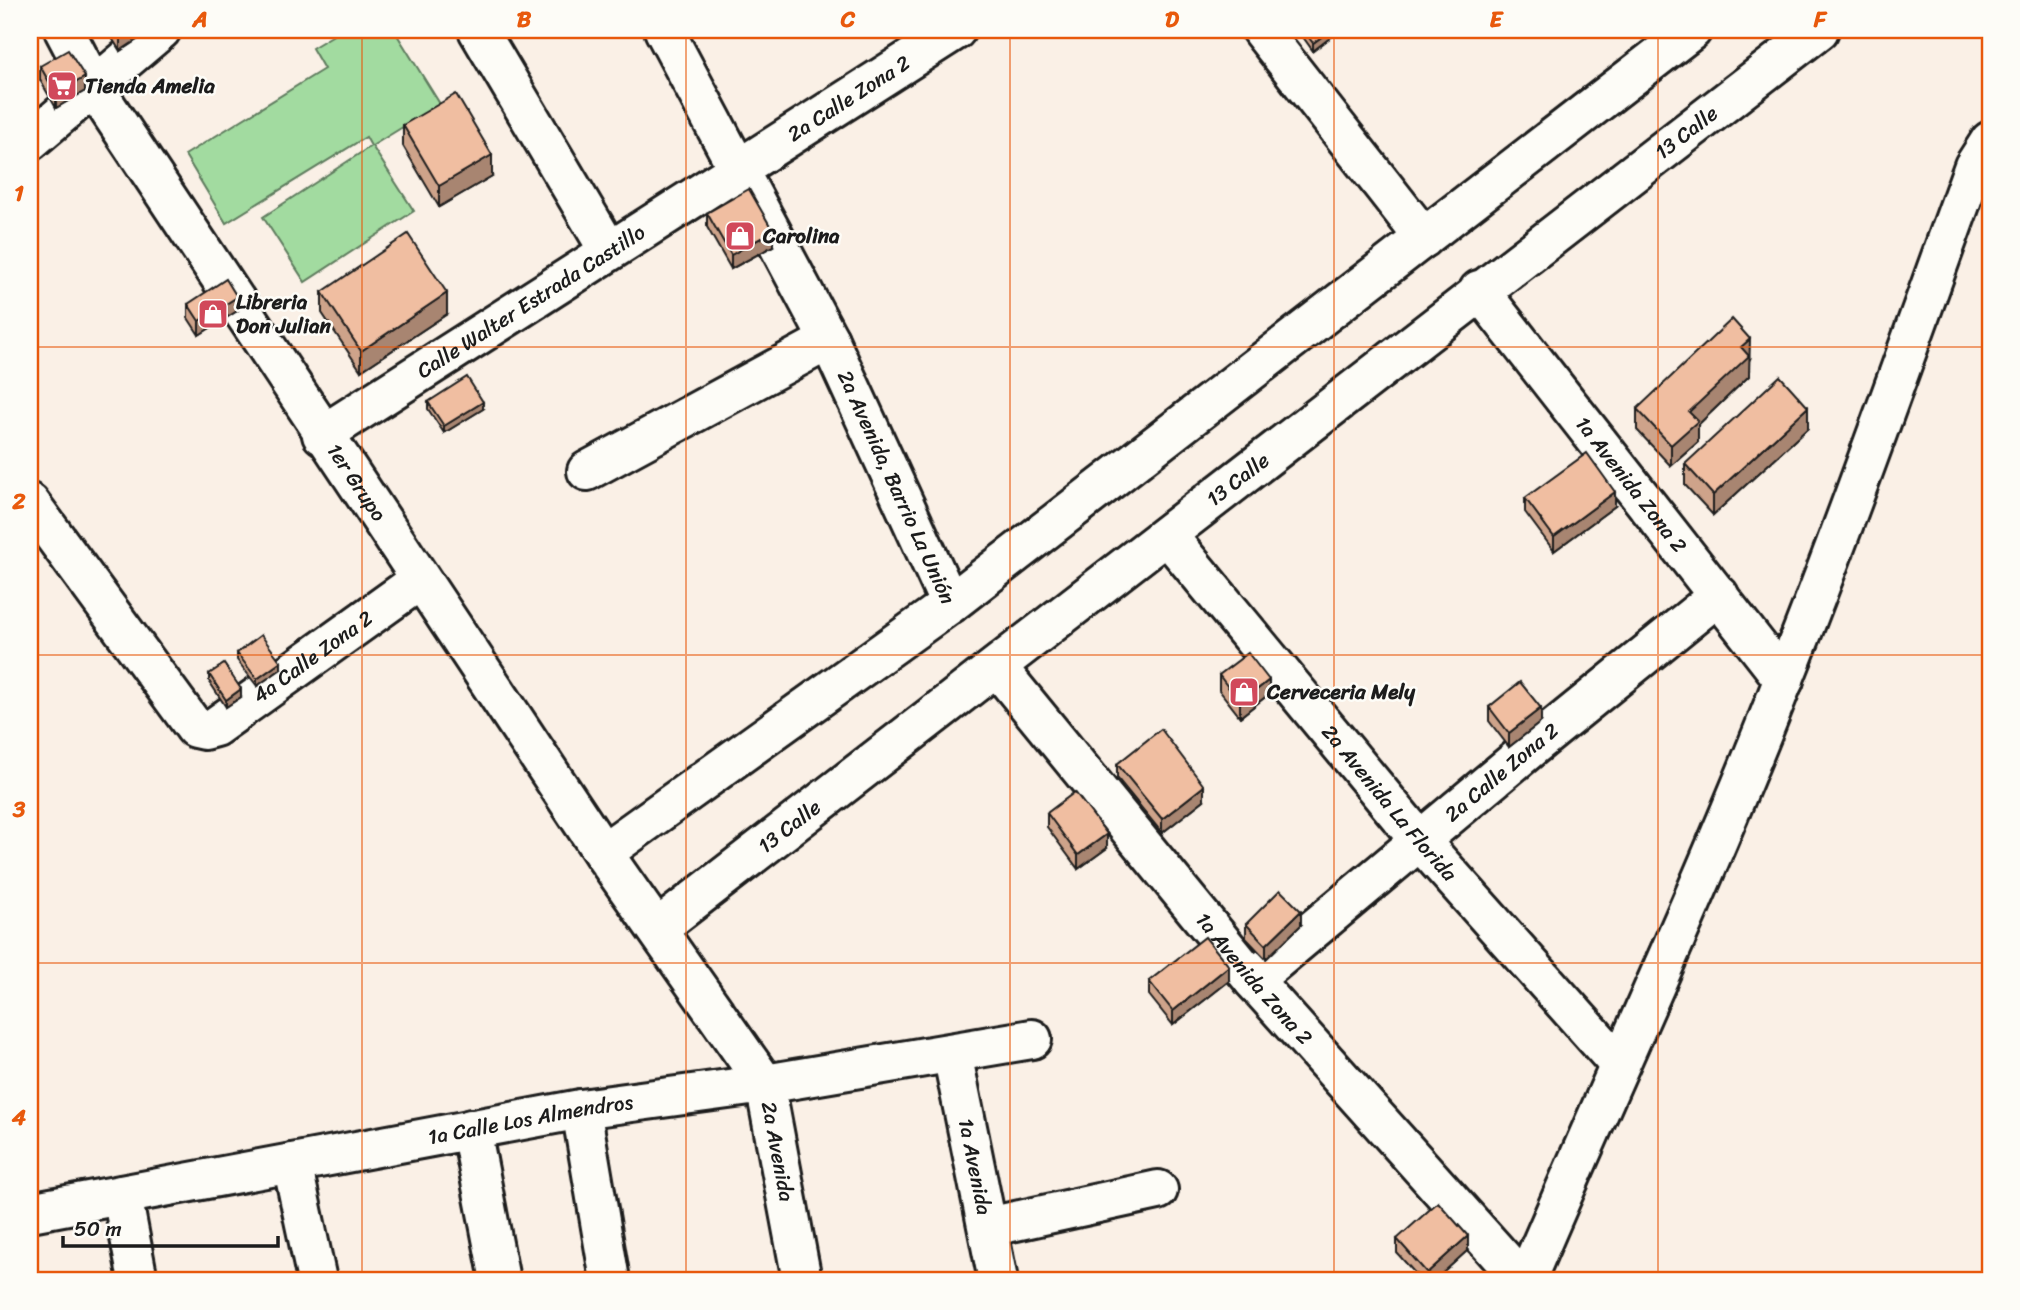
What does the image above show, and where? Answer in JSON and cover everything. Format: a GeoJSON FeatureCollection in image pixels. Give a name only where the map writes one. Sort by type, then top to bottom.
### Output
{"type":"FeatureCollection","features":[{"type":"Feature","properties":{"kind":"street","name":"1er Grupo"},"geometry":{"type":"LineString","coordinates":[[64,30],[95,89],[322,435],[603,853],[658,928]]}},
{"type":"Feature","properties":{"kind":"street"},"geometry":{"type":"LineString","coordinates":[[30,141],[95,89],[161,30]]}},
{"type":"Feature","properties":{"kind":"street"},"geometry":{"type":"LineString","coordinates":[[478,30],[609,251]]}},
{"type":"Feature","properties":{"kind":"street","name":"2a Avenida, Barrio La Unión"},"geometry":{"type":"LineString","coordinates":[[603,853],[950,604],[829,340],[664,30]]}},
{"type":"Feature","properties":{"kind":"street","name":"2a Calle Zona 2"},"geometry":{"type":"LineString","coordinates":[[739,167],[956,30]]}},
{"type":"Feature","properties":{"kind":"street"},"geometry":{"type":"LineString","coordinates":[[1261,30],[1424,237]]}},
{"type":"Feature","properties":{"kind":"street"},"geometry":{"type":"LineString","coordinates":[[950,604],[1692,30]]}},
{"type":"Feature","properties":{"kind":"street","name":"13 Calle"},"geometry":{"type":"LineString","coordinates":[[658,928],[1479,290],[1819,30]]}},
{"type":"Feature","properties":{"kind":"street"},"geometry":{"type":"LineString","coordinates":[[1524,1280],[1704,876],[1784,680],[1974,166],[1990,141]]}},
{"type":"Feature","properties":{"kind":"street","name":"Calle Walter Estrada Castillo"},"geometry":{"type":"LineString","coordinates":[[322,435],[739,167]]}},
{"type":"Feature","properties":{"kind":"street","name":"1a Avenida Zona 2"},"geometry":{"type":"LineString","coordinates":[[1479,290],[1784,680]]}},
{"type":"Feature","properties":{"kind":"street"},"geometry":{"type":"LineString","coordinates":[[587,471],[829,340]]}},
{"type":"Feature","properties":{"kind":"street","name":"4a Calle Zona 2"},"geometry":{"type":"LineString","coordinates":[[33,515],[195,728],[204,730],[215,727],[420,580]]}},
{"type":"Feature","properties":{"kind":"street","name":"2a Avenida La Florida"},"geometry":{"type":"LineString","coordinates":[[1167,535],[1420,841],[1619,1063]]}},
{"type":"Feature","properties":{"kind":"street","name":"2a Calle Zona 2"},"geometry":{"type":"LineString","coordinates":[[1253,980],[1719,595]]}},
{"type":"Feature","properties":{"kind":"street","name":"1a Avenida Zona 2"},"geometry":{"type":"LineString","coordinates":[[997,667],[1253,980],[1524,1280]]}},
{"type":"Feature","properties":{"kind":"street","name":"2a Avenida"},"geometry":{"type":"LineString","coordinates":[[658,928],[765,1084],[802,1280]]}},
{"type":"Feature","properties":{"kind":"street","name":"1a Calle Los Almendros"},"geometry":{"type":"LineString","coordinates":[[30,1212],[581,1109],[765,1084],[1032,1040]]}},
{"type":"Feature","properties":{"kind":"street","name":"1a Avenida"},"geometry":{"type":"LineString","coordinates":[[952,1053],[998,1280]]}},
{"type":"Feature","properties":{"kind":"street"},"geometry":{"type":"LineString","coordinates":[[581,1109],[610,1280]]}},
{"type":"Feature","properties":{"kind":"street"},"geometry":{"type":"LineString","coordinates":[[471,1129],[500,1280]]}},
{"type":"Feature","properties":{"kind":"street"},"geometry":{"type":"LineString","coordinates":[[292,1163],[317,1280]]}},
{"type":"Feature","properties":{"kind":"street"},"geometry":{"type":"LineString","coordinates":[[988,1227],[1158,1190]]}},
{"type":"Feature","properties":{"kind":"street"},"geometry":{"type":"LineString","coordinates":[[122,1195],[138,1280]]}},
{"type":"Feature","properties":{"kind":"green space"},"geometry":{"type":"Polygon","coordinates":[[[342,30],[394,30],[440,104],[372,146],[414,211],[305,282],[263,217],[371,146],[366,137],[226,223],[185,155],[324,69],[312,48],[342,30]]]}},
{"type":"Feature","properties":{"kind":"building"},"geometry":{"type":"Polygon","coordinates":[[[116,30],[131,30],[120,37],[116,30]]]}},
{"type":"Feature","properties":{"kind":"building"},"geometry":{"type":"Polygon","coordinates":[[[1303,30],[1331,30],[1313,43],[1303,30]]]}},
{"type":"Feature","properties":{"kind":"building"},"geometry":{"type":"Polygon","coordinates":[[[68,50],[85,77],[56,94],[40,66],[68,50]]]}},
{"type":"Feature","properties":{"kind":"building"},"geometry":{"type":"Polygon","coordinates":[[[456,94],[492,155],[439,186],[403,125],[456,94]]]}},
{"type":"Feature","properties":{"kind":"building","name":"Carolina"},"geometry":{"type":"Polygon","coordinates":[[[749,189],[773,231],[731,255],[707,213],[749,189]]]}},
{"type":"Feature","properties":{"kind":"building"},"geometry":{"type":"Polygon","coordinates":[[[408,234],[447,293],[361,351],[322,292],[408,234]]]}},
{"type":"Feature","properties":{"kind":"building"},"geometry":{"type":"Polygon","coordinates":[[[226,279],[237,297],[199,321],[188,304],[226,279]]]}},
{"type":"Feature","properties":{"kind":"building"},"geometry":{"type":"Polygon","coordinates":[[[1732,319],[1750,339],[1741,347],[1749,356],[1689,412],[1698,421],[1671,445],[1637,409],[1732,319]]]}},
{"type":"Feature","properties":{"kind":"building"},"geometry":{"type":"Polygon","coordinates":[[[1780,376],[1808,407],[1713,495],[1685,464],[1780,376]]]}},
{"type":"Feature","properties":{"kind":"building"},"geometry":{"type":"Polygon","coordinates":[[[467,377],[483,402],[444,426],[428,402],[467,377]]]}},
{"type":"Feature","properties":{"kind":"building"},"geometry":{"type":"Polygon","coordinates":[[[1587,453],[1615,492],[1554,537],[1525,498],[1587,453]]]}},
{"type":"Feature","properties":{"kind":"building"},"geometry":{"type":"Polygon","coordinates":[[[261,635],[281,662],[257,679],[237,653],[261,635]]]}},
{"type":"Feature","properties":{"kind":"building"},"geometry":{"type":"Polygon","coordinates":[[[1248,653],[1269,680],[1240,703],[1219,675],[1248,653]]]}},
{"type":"Feature","properties":{"kind":"building"},"geometry":{"type":"Polygon","coordinates":[[[224,664],[241,689],[226,700],[209,674],[224,664]]]}},
{"type":"Feature","properties":{"kind":"building"},"geometry":{"type":"Polygon","coordinates":[[[1520,682],[1541,708],[1509,733],[1489,707],[1520,682]]]}},
{"type":"Feature","properties":{"kind":"building"},"geometry":{"type":"Polygon","coordinates":[[[1161,729],[1204,786],[1162,819],[1117,764],[1161,729]]]}},
{"type":"Feature","properties":{"kind":"building"},"geometry":{"type":"Polygon","coordinates":[[[1075,792],[1107,834],[1078,855],[1047,813],[1075,792]]]}},
{"type":"Feature","properties":{"kind":"building"},"geometry":{"type":"Polygon","coordinates":[[[1280,890],[1301,911],[1266,945],[1246,924],[1280,890]]]}},
{"type":"Feature","properties":{"kind":"building"},"geometry":{"type":"Polygon","coordinates":[[[1205,937],[1229,966],[1173,1011],[1149,981],[1205,937]]]}},
{"type":"Feature","properties":{"kind":"building"},"geometry":{"type":"Polygon","coordinates":[[[1438,1202],[1468,1236],[1427,1273],[1397,1239],[1438,1202]]]}},
{"type":"Feature","properties":{"kind":"place","name":"Tienda Amelia"},"geometry":{"type":"Point","coordinates":[62,86]}},
{"type":"Feature","properties":{"kind":"place","name":"Carolina"},"geometry":{"type":"Point","coordinates":[740,236]}},
{"type":"Feature","properties":{"kind":"place","name":"Libreria Don Julian"},"geometry":{"type":"Point","coordinates":[213,314]}},
{"type":"Feature","properties":{"kind":"place","name":"Cerveceria Mely"},"geometry":{"type":"Point","coordinates":[1244,692]}}]}
